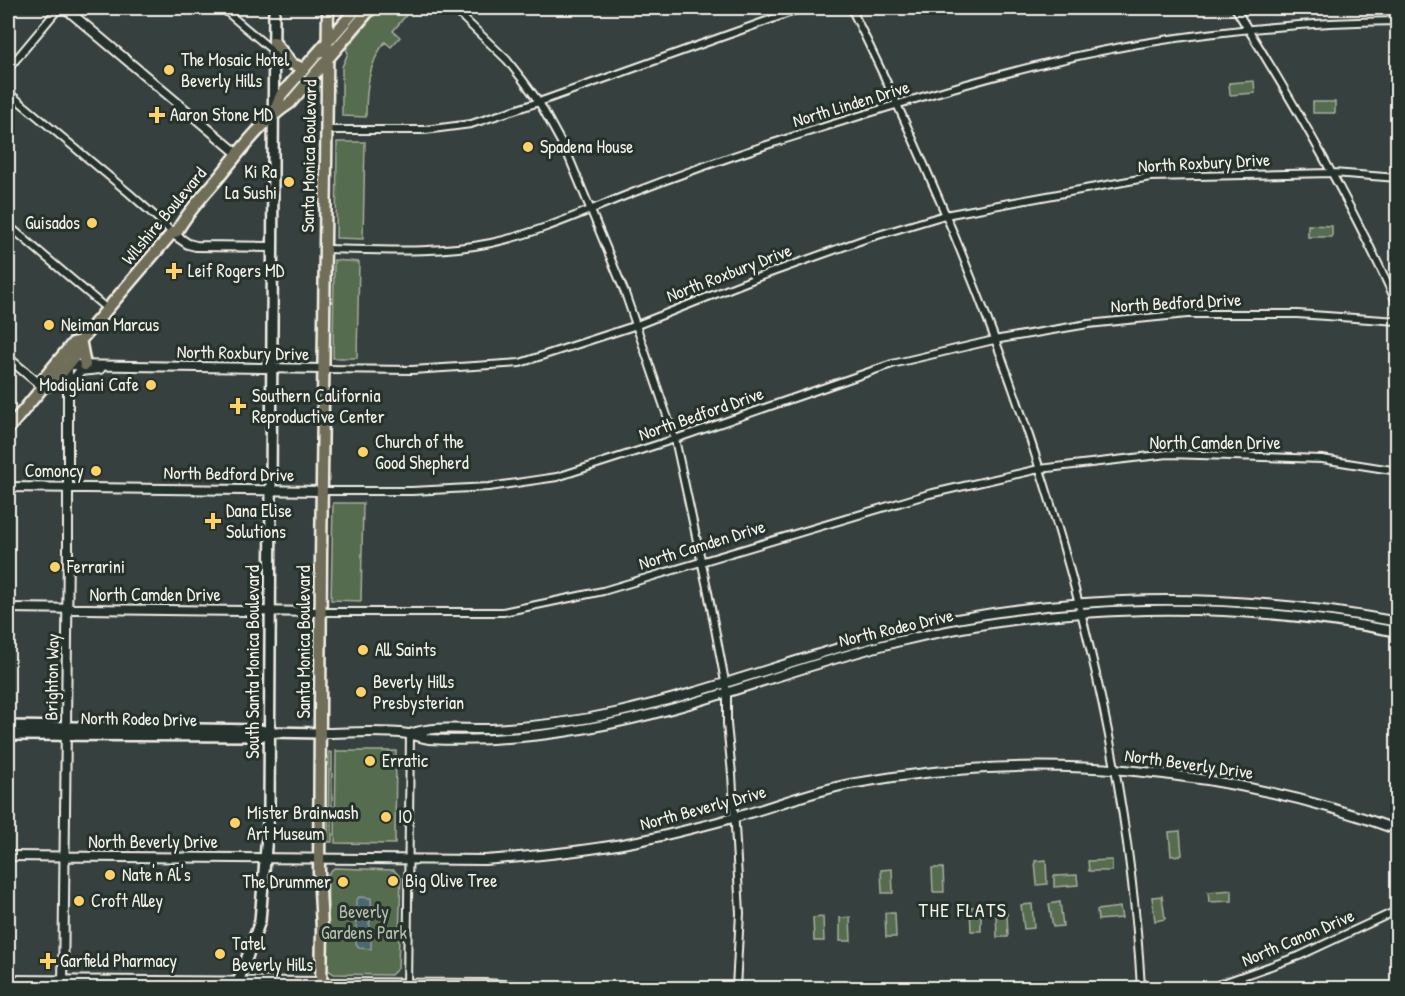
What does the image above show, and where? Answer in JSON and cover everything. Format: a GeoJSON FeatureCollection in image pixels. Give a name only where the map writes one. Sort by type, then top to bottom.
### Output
{"type":"FeatureCollection","features":[{"type":"Feature","properties":{"kind":"main road","name":"South Santa Monica Boulevard"},"geometry":{"type":"LineString","coordinates":[[238,985],[260,921],[269,810],[274,8]]}},
{"type":"Feature","properties":{"kind":"main road","name":"Santa Monica Boulevard"},"geometry":{"type":"LineString","coordinates":[[321,985],[322,928],[319,859],[328,8]]}},
{"type":"Feature","properties":{"kind":"main road","name":"Wilshire Boulevard"},"geometry":{"type":"LineString","coordinates":[[274,113],[281,95],[357,8]]}},
{"type":"Feature","properties":{"kind":"main road","name":"Wilshire Boulevard"},"geometry":{"type":"LineString","coordinates":[[8,429],[43,387],[47,374],[74,343],[80,341],[172,233],[177,231],[184,218],[274,113],[290,103],[371,8]]}},
{"type":"Feature","properties":{"kind":"main road"},"geometry":{"type":"LineString","coordinates":[[274,47],[292,64],[304,69]]}},
{"type":"Feature","properties":{"kind":"main road","name":"Wilshire Boulevard"},"geometry":{"type":"LineString","coordinates":[[43,387],[53,382],[68,365],[79,351],[80,341]]}},
{"type":"Feature","properties":{"kind":"main road"},"geometry":{"type":"LineString","coordinates":[[80,341],[85,365]]}},
{"type":"Feature","properties":{"kind":"main road","name":"North Rodeo Drive"},"geometry":{"type":"LineString","coordinates":[[8,726],[66,730],[261,729],[269,732],[320,733]]}},
{"type":"Feature","properties":{"kind":"main road","name":"North Rodeo Drive"},"geometry":{"type":"LineString","coordinates":[[8,735],[66,730]]}},
{"type":"Feature","properties":{"kind":"street"},"geometry":{"type":"LineString","coordinates":[[8,69],[59,8]]}},
{"type":"Feature","properties":{"kind":"street"},"geometry":{"type":"LineString","coordinates":[[65,8],[238,154]]}},
{"type":"Feature","properties":{"kind":"street"},"geometry":{"type":"LineString","coordinates":[[222,8],[274,47]]}},
{"type":"Feature","properties":{"kind":"street"},"geometry":{"type":"LineString","coordinates":[[453,8],[507,60],[539,102],[568,155],[637,325],[675,440],[726,682],[740,913],[736,988]]}},
{"type":"Feature","properties":{"kind":"street"},"geometry":{"type":"LineString","coordinates":[[325,130],[425,130],[471,124],[803,8]]}},
{"type":"Feature","properties":{"kind":"street"},"geometry":{"type":"LineString","coordinates":[[851,8],[945,215],[994,340],[1039,469],[1080,613],[1114,768],[1129,857],[1141,988]]}},
{"type":"Feature","properties":{"kind":"street"},"geometry":{"type":"LineString","coordinates":[[1235,8],[1291,97],[1333,173],[1371,246],[1398,306]]}},
{"type":"Feature","properties":{"kind":"street","name":"North Linden Drive"},"geometry":{"type":"LineString","coordinates":[[324,249],[426,250],[468,247],[513,237],[723,159],[897,105],[1076,57],[1165,40],[1248,29],[1329,22],[1398,21]]}},
{"type":"Feature","properties":{"kind":"street"},"geometry":{"type":"LineString","coordinates":[[8,92],[144,206],[172,233],[188,244],[273,247]]}},
{"type":"Feature","properties":{"kind":"street","name":"North Roxbury Drive"},"geometry":{"type":"LineString","coordinates":[[68,365],[412,370],[520,363],[637,325],[865,239],[945,215],[1150,177],[1333,173],[1398,178]]}},
{"type":"Feature","properties":{"kind":"street"},"geometry":{"type":"LineString","coordinates":[[8,225],[107,309]]}},
{"type":"Feature","properties":{"kind":"street","name":"North Bedford Drive"},"geometry":{"type":"LineString","coordinates":[[8,487],[412,492],[489,487],[557,477],[675,440],[892,364],[994,340],[1088,324],[1187,314],[1297,314],[1398,321]]}},
{"type":"Feature","properties":{"kind":"street"},"geometry":{"type":"LineString","coordinates":[[8,358],[43,387]]}},
{"type":"Feature","properties":{"kind":"street","name":"Brighton Way"},"geometry":{"type":"LineString","coordinates":[[64,985],[68,365]]}},
{"type":"Feature","properties":{"kind":"street"},"geometry":{"type":"LineString","coordinates":[[69,426],[72,422],[73,380],[76,374],[80,371],[100,369],[110,365]]}},
{"type":"Feature","properties":{"kind":"street","name":"North Camden Drive"},"geometry":{"type":"LineString","coordinates":[[8,608],[503,612],[603,591],[929,494],[1039,469],[1168,454],[1322,459],[1398,471]]}},
{"type":"Feature","properties":{"kind":"street","name":"North Rodeo Drive"},"geometry":{"type":"LineString","coordinates":[[410,734],[428,729],[512,728],[571,721],[632,708],[903,631],[982,615],[1077,604],[1180,600],[1246,602],[1316,608],[1398,622]]}},
{"type":"Feature","properties":{"kind":"street","name":"North Rodeo Drive"},"geometry":{"type":"LineString","coordinates":[[320,733],[410,734],[428,739],[547,734],[617,722],[906,640],[1015,620],[1080,613],[1180,609],[1245,612],[1306,617],[1398,632]]}},
{"type":"Feature","properties":{"kind":"street"},"geometry":{"type":"LineString","coordinates":[[407,986],[410,734]]}},
{"type":"Feature","properties":{"kind":"street","name":"North Beverly Drive"},"geometry":{"type":"LineString","coordinates":[[8,856],[485,860],[575,851],[639,841],[735,817],[800,795],[891,778],[1002,767],[1114,768],[1167,773],[1233,784],[1351,813],[1398,830]]}},
{"type":"Feature","properties":{"kind":"street","name":"North Canon Drive"},"geometry":{"type":"LineString","coordinates":[[1209,988],[1299,956],[1398,910]]}},
{"type":"Feature","properties":{"kind":"street"},"geometry":{"type":"LineString","coordinates":[[8,980],[64,985],[407,986],[484,983],[573,988]]}},
{"type":"Feature","properties":{"kind":"green space"},"geometry":{"type":"Polygon","coordinates":[[[380,8],[412,8],[393,31],[400,37],[391,47],[385,42],[375,59],[368,88],[366,117],[342,116],[342,67],[348,53],[346,49],[380,8]]]}},
{"type":"Feature","properties":{"kind":"green space"},"geometry":{"type":"Polygon","coordinates":[[[1254,81],[1255,93],[1230,95],[1229,83],[1254,81]]]}},
{"type":"Feature","properties":{"kind":"green space"},"geometry":{"type":"Polygon","coordinates":[[[1313,102],[1335,102],[1335,113],[1313,113],[1313,102]]]}},
{"type":"Feature","properties":{"kind":"green space"},"geometry":{"type":"Polygon","coordinates":[[[337,142],[365,142],[363,239],[336,238],[337,142]]]}},
{"type":"Feature","properties":{"kind":"green space"},"geometry":{"type":"Polygon","coordinates":[[[1308,225],[1332,226],[1332,237],[1308,237],[1308,225]]]}},
{"type":"Feature","properties":{"kind":"green space"},"geometry":{"type":"Polygon","coordinates":[[[334,260],[359,262],[357,358],[333,358],[334,260]]]}},
{"type":"Feature","properties":{"kind":"green space"},"geometry":{"type":"Polygon","coordinates":[[[333,503],[363,503],[361,601],[331,600],[333,503]]]}},
{"type":"Feature","properties":{"kind":"green space"},"geometry":{"type":"Polygon","coordinates":[[[336,751],[396,751],[395,844],[335,843],[336,751]]]}},
{"type":"Feature","properties":{"kind":"green space"},"geometry":{"type":"Polygon","coordinates":[[[329,752],[332,753],[332,842],[328,842],[329,752]]]}},
{"type":"Feature","properties":{"kind":"green space"},"geometry":{"type":"Polygon","coordinates":[[[1180,831],[1182,855],[1171,856],[1169,832],[1180,831]]]}},
{"type":"Feature","properties":{"kind":"green space"},"geometry":{"type":"Polygon","coordinates":[[[1046,860],[1047,884],[1037,885],[1035,861],[1046,860]]]}},
{"type":"Feature","properties":{"kind":"green space"},"geometry":{"type":"Polygon","coordinates":[[[1112,860],[1112,871],[1089,871],[1088,861],[1112,860]]]}},
{"type":"Feature","properties":{"kind":"green space","name":"Beverly Gardens Park"},"geometry":{"type":"Polygon","coordinates":[[[334,868],[394,870],[401,878],[398,968],[391,975],[334,974],[327,969],[328,874],[334,868]]]}},
{"type":"Feature","properties":{"kind":"green space"},"geometry":{"type":"Polygon","coordinates":[[[932,868],[943,868],[944,892],[933,892],[932,868]]]}},
{"type":"Feature","properties":{"kind":"green space"},"geometry":{"type":"Polygon","coordinates":[[[892,869],[893,893],[882,893],[881,870],[892,869]]]}},
{"type":"Feature","properties":{"kind":"green space"},"geometry":{"type":"Polygon","coordinates":[[[1077,875],[1078,885],[1054,887],[1054,876],[1077,875]]]}},
{"type":"Feature","properties":{"kind":"green space"},"geometry":{"type":"Polygon","coordinates":[[[1232,890],[1232,901],[1209,902],[1208,892],[1232,890]]]}},
{"type":"Feature","properties":{"kind":"green space"},"geometry":{"type":"Polygon","coordinates":[[[1162,896],[1165,919],[1155,921],[1152,897],[1162,896]]]}},
{"type":"Feature","properties":{"kind":"green space"},"geometry":{"type":"Polygon","coordinates":[[[1060,902],[1063,926],[1053,927],[1049,904],[1060,902]]]}},
{"type":"Feature","properties":{"kind":"green space"},"geometry":{"type":"Polygon","coordinates":[[[1032,904],[1034,928],[1024,929],[1021,905],[1032,904]]]}},
{"type":"Feature","properties":{"kind":"green space"},"geometry":{"type":"Polygon","coordinates":[[[970,907],[981,907],[981,931],[971,931],[970,907]]]}},
{"type":"Feature","properties":{"kind":"green space"},"geometry":{"type":"Polygon","coordinates":[[[1120,907],[1122,918],[1098,920],[1097,910],[1120,907]]]}},
{"type":"Feature","properties":{"kind":"green space"},"geometry":{"type":"Polygon","coordinates":[[[885,913],[895,913],[896,937],[886,937],[885,913]]]}},
{"type":"Feature","properties":{"kind":"green space"},"geometry":{"type":"Polygon","coordinates":[[[996,913],[1007,913],[1008,937],[997,937],[996,913]]]}},
{"type":"Feature","properties":{"kind":"green space"},"geometry":{"type":"Polygon","coordinates":[[[823,917],[824,941],[814,941],[813,918],[823,917]]]}},
{"type":"Feature","properties":{"kind":"green space"},"geometry":{"type":"Polygon","coordinates":[[[850,917],[851,941],[840,941],[840,918],[850,917]]]}},
{"type":"Feature","properties":{"kind":"water"},"geometry":{"type":"Polygon","coordinates":[[[359,897],[371,898],[372,917],[369,923],[371,949],[359,948],[356,943],[356,901],[359,897]]]}},
{"type":"Feature","properties":{"kind":"place","name":"The Mosaic Hotel Beverly Hills"},"geometry":{"type":"Point","coordinates":[169,70]}},
{"type":"Feature","properties":{"kind":"place","name":"Aaron Stone MD"},"geometry":{"type":"Point","coordinates":[157,115]}},
{"type":"Feature","properties":{"kind":"place","name":"Spadena House"},"geometry":{"type":"Point","coordinates":[528,147]}},
{"type":"Feature","properties":{"kind":"place","name":"Ki Ra La Sushi"},"geometry":{"type":"Point","coordinates":[289,182]}},
{"type":"Feature","properties":{"kind":"place","name":"Guisados"},"geometry":{"type":"Point","coordinates":[92,223]}},
{"type":"Feature","properties":{"kind":"place","name":"Leif Rogers MD"},"geometry":{"type":"Point","coordinates":[174,271]}},
{"type":"Feature","properties":{"kind":"place","name":"Neiman Marcus"},"geometry":{"type":"Point","coordinates":[49,325]}},
{"type":"Feature","properties":{"kind":"place","name":"Modigliani Cafe"},"geometry":{"type":"Point","coordinates":[151,385]}},
{"type":"Feature","properties":{"kind":"place","name":"Southern California Reproductive Center"},"geometry":{"type":"Point","coordinates":[238,406]}},
{"type":"Feature","properties":{"kind":"place","name":"Church of the Good Shepherd"},"geometry":{"type":"Point","coordinates":[363,452]}},
{"type":"Feature","properties":{"kind":"place","name":"Comoncy"},"geometry":{"type":"Point","coordinates":[96,471]}},
{"type":"Feature","properties":{"kind":"place","name":"Dana Elise Solutions"},"geometry":{"type":"Point","coordinates":[213,521]}},
{"type":"Feature","properties":{"kind":"place","name":"Ferrarini"},"geometry":{"type":"Point","coordinates":[55,567]}},
{"type":"Feature","properties":{"kind":"place","name":"All Saints"},"geometry":{"type":"Point","coordinates":[363,650]}},
{"type":"Feature","properties":{"kind":"place","name":"Beverly Hills Presbysterian"},"geometry":{"type":"Point","coordinates":[361,692]}},
{"type":"Feature","properties":{"kind":"place","name":"Erratic"},"geometry":{"type":"Point","coordinates":[370,761]}},
{"type":"Feature","properties":{"kind":"place","name":"IO"},"geometry":{"type":"Point","coordinates":[386,817]}},
{"type":"Feature","properties":{"kind":"place","name":"Mister Brainwash Art Museum"},"geometry":{"type":"Point","coordinates":[235,823]}},
{"type":"Feature","properties":{"kind":"place","name":"Nate'n Al's"},"geometry":{"type":"Point","coordinates":[110,875]}},
{"type":"Feature","properties":{"kind":"place","name":"Big Olive Tree"},"geometry":{"type":"Point","coordinates":[393,881]}},
{"type":"Feature","properties":{"kind":"place","name":"The Drummer"},"geometry":{"type":"Point","coordinates":[343,882]}},
{"type":"Feature","properties":{"kind":"place","name":"Croft Alley"},"geometry":{"type":"Point","coordinates":[79,901]}},
{"type":"Feature","properties":{"kind":"place","name":"Tatel Beverly Hills"},"geometry":{"type":"Point","coordinates":[220,954]}},
{"type":"Feature","properties":{"kind":"place","name":"Garfield Pharmacy"},"geometry":{"type":"Point","coordinates":[48,961]}},
{"type":"Feature","properties":{"kind":"district","name":"THE FLATS"},"geometry":{"type":"Point","coordinates":[963,910]}}]}
